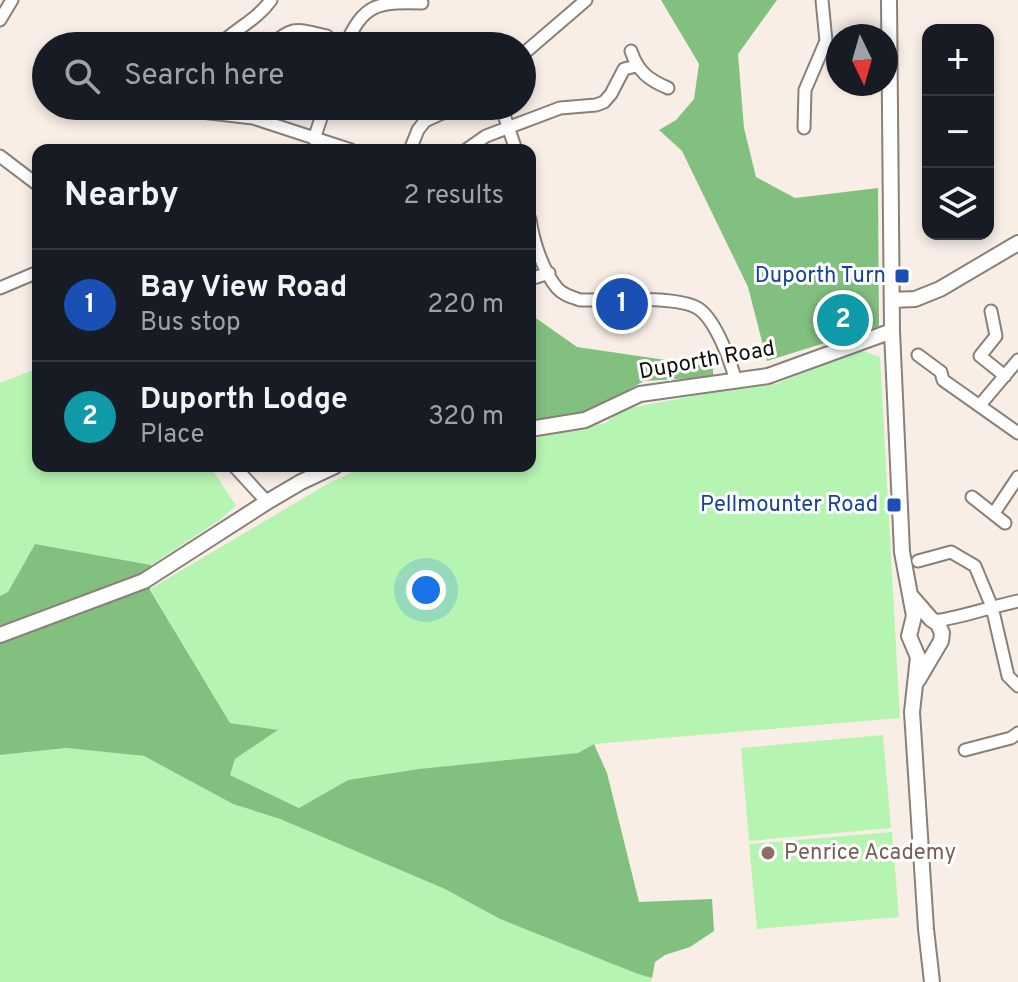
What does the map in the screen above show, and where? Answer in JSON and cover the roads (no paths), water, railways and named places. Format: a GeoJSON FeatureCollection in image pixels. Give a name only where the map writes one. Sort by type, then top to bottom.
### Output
{"type":"FeatureCollection","features":[{"type":"Feature","properties":{"kind":"street"},"geometry":{"type":"LineString","coordinates":[[0,20],[12,0]]}},
{"type":"Feature","properties":{"kind":"street"},"geometry":{"type":"LineString","coordinates":[[235,32],[255,18],[271,0]]}},
{"type":"Feature","properties":{"kind":"street"},"geometry":{"type":"LineString","coordinates":[[536,43],[586,0]]}},
{"type":"Feature","properties":{"kind":"street"},"geometry":{"type":"LineString","coordinates":[[822,0],[828,24]]}},
{"type":"Feature","properties":{"kind":"street"},"geometry":{"type":"LineString","coordinates":[[888,24],[889,0]]}},
{"type":"Feature","properties":{"kind":"street"},"geometry":{"type":"LineString","coordinates":[[351,32],[367,11],[376,6],[422,3]]}},
{"type":"Feature","properties":{"kind":"street"},"geometry":{"type":"LineString","coordinates":[[631,51],[636,66],[654,82],[668,88]]}},
{"type":"Feature","properties":{"kind":"street"},"geometry":{"type":"LineString","coordinates":[[804,128],[805,90],[826,52]]}},
{"type":"Feature","properties":{"kind":"street"},"geometry":{"type":"LineString","coordinates":[[536,117],[560,108],[604,102],[624,69],[636,66]]}},
{"type":"Feature","properties":{"kind":"street"},"geometry":{"type":"LineString","coordinates":[[889,96],[892,331],[902,552],[914,616],[909,636],[918,657],[912,712],[932,982]]}},
{"type":"Feature","properties":{"kind":"street"},"geometry":{"type":"LineString","coordinates":[[272,120],[323,144]]}},
{"type":"Feature","properties":{"kind":"street"},"geometry":{"type":"LineString","coordinates":[[314,139],[320,120]]}},
{"type":"Feature","properties":{"kind":"street"},"geometry":{"type":"LineString","coordinates":[[413,144],[421,124],[427,120]]}},
{"type":"Feature","properties":{"kind":"street"},"geometry":{"type":"LineString","coordinates":[[506,120],[514,144]]}},
{"type":"Feature","properties":{"kind":"street"},"geometry":{"type":"LineString","coordinates":[[475,144],[486,136],[528,120]]}},
{"type":"Feature","properties":{"kind":"street"},"geometry":{"type":"LineString","coordinates":[[0,156],[32,180]]}},
{"type":"Feature","properties":{"kind":"street"},"geometry":{"type":"LineString","coordinates":[[892,300],[915,299],[940,289],[1018,243]]}},
{"type":"Feature","properties":{"kind":"street"},"geometry":{"type":"LineString","coordinates":[[536,247],[557,288],[566,296],[580,300],[671,301],[697,307],[708,318],[731,362],[736,382]]}},
{"type":"Feature","properties":{"kind":"street"},"geometry":{"type":"LineString","coordinates":[[536,277],[549,273]]}},
{"type":"Feature","properties":{"kind":"street"},"geometry":{"type":"LineString","coordinates":[[0,288],[32,275]]}},
{"type":"Feature","properties":{"kind":"street"},"geometry":{"type":"LineString","coordinates":[[991,311],[996,336],[980,356],[1005,376]]}},
{"type":"Feature","properties":{"kind":"street","name":"Duporth Road"},"geometry":{"type":"LineString","coordinates":[[536,428],[585,420],[640,394],[768,376],[892,331]]}},
{"type":"Feature","properties":{"kind":"street"},"geometry":{"type":"LineString","coordinates":[[918,355],[941,372],[943,380],[1018,433]]}},
{"type":"Feature","properties":{"kind":"street"},"geometry":{"type":"LineString","coordinates":[[980,405],[1018,360]]}},
{"type":"Feature","properties":{"kind":"street"},"geometry":{"type":"LineString","coordinates":[[240,472],[267,502]]}},
{"type":"Feature","properties":{"kind":"street"},"geometry":{"type":"LineString","coordinates":[[0,635],[144,581],[267,502],[322,472]]}},
{"type":"Feature","properties":{"kind":"street"},"geometry":{"type":"LineString","coordinates":[[994,513],[1018,477]]}},
{"type":"Feature","properties":{"kind":"street"},"geometry":{"type":"LineString","coordinates":[[972,497],[1005,523]]}},
{"type":"Feature","properties":{"kind":"street"},"geometry":{"type":"LineString","coordinates":[[918,561],[951,552],[975,566],[992,607],[1008,676],[1018,686]]}},
{"type":"Feature","properties":{"kind":"street"},"geometry":{"type":"LineString","coordinates":[[910,596],[941,628],[941,641],[916,684]]}},
{"type":"Feature","properties":{"kind":"street"},"geometry":{"type":"LineString","coordinates":[[911,628],[920,620],[964,616],[1018,601]]}},
{"type":"Feature","properties":{"kind":"street"},"geometry":{"type":"LineString","coordinates":[[912,644],[925,652],[931,651],[964,616]]}},
{"type":"Feature","properties":{"kind":"street"},"geometry":{"type":"LineString","coordinates":[[965,750],[1011,738],[1018,733]]}},
{"type":"Feature","properties":{"kind":"place","name":"Duporth Turn"},"geometry":{"type":"Point","coordinates":[902,276]}},
{"type":"Feature","properties":{"kind":"place","name":"Bay View Road"},"geometry":{"type":"Point","coordinates":[622,304]}},
{"type":"Feature","properties":{"kind":"place","name":"Duporth Lodge"},"geometry":{"type":"Point","coordinates":[843,320]}},
{"type":"Feature","properties":{"kind":"place","name":"Pellmounter Road"},"geometry":{"type":"Point","coordinates":[894,505]}},
{"type":"Feature","properties":{"kind":"place","name":"Penrice Academy"},"geometry":{"type":"Point","coordinates":[768,853]}}]}
